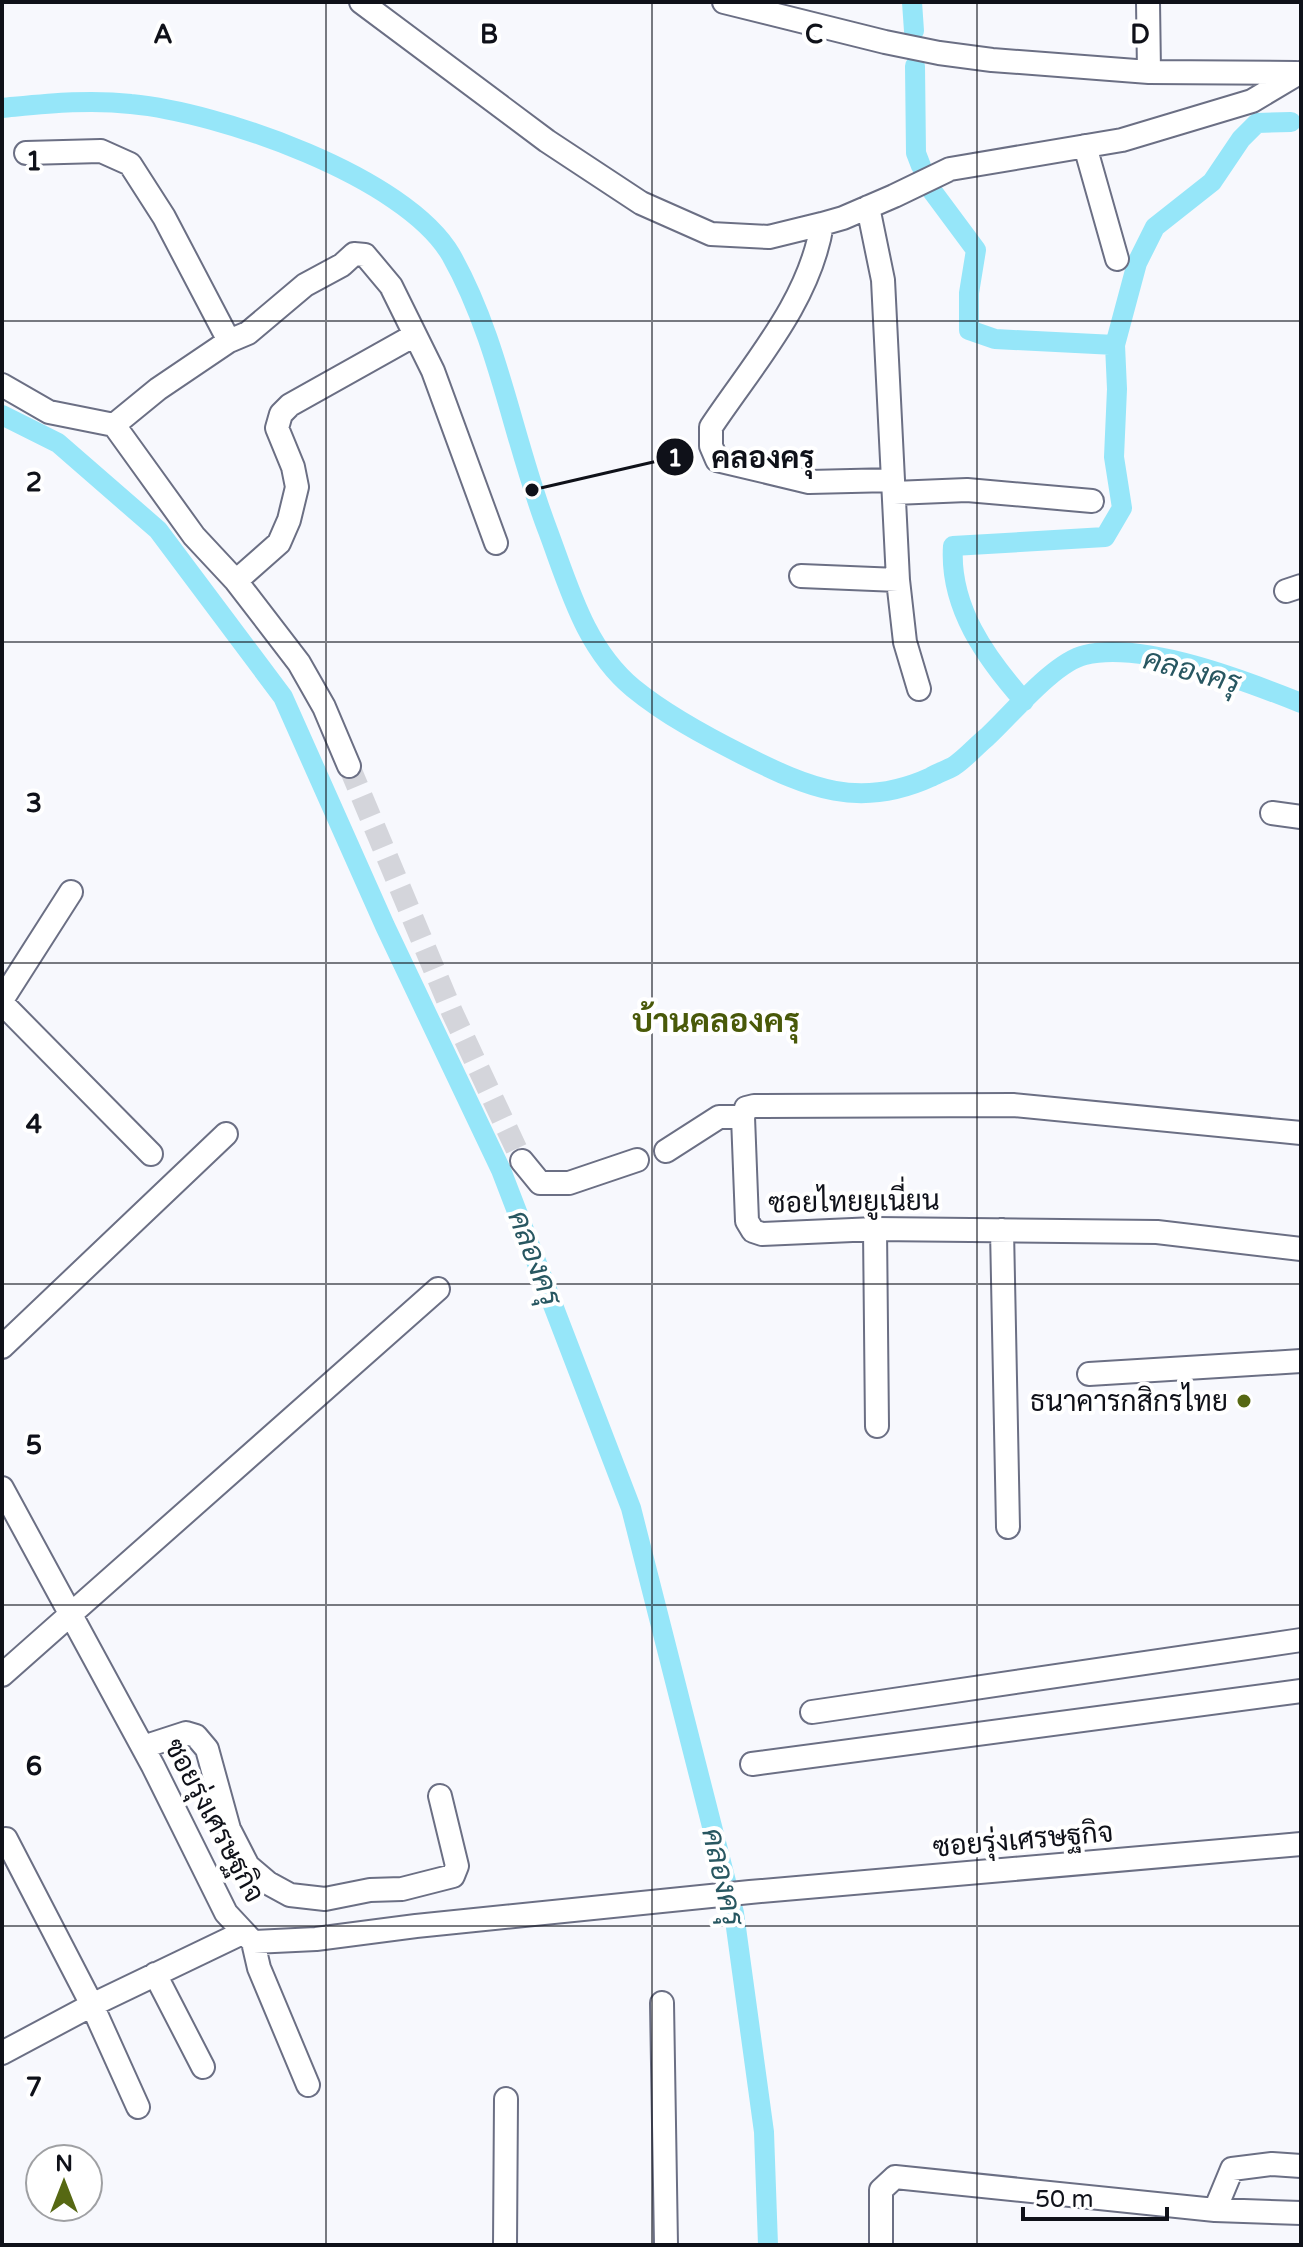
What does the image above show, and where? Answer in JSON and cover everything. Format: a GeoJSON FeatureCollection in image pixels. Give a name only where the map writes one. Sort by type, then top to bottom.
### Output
{"type":"FeatureCollection","features":[{"type":"Feature","properties":{"kind":"street"},"geometry":{"type":"LineString","coordinates":[[361,2],[547,141],[641,203],[711,234],[769,237],[822,224],[868,207],[950,169],[1122,140],[1252,101],[1300,73]]}},
{"type":"Feature","properties":{"kind":"street"},"geometry":{"type":"LineString","coordinates":[[724,2],[780,10],[939,53],[1149,72],[1300,73]]}},
{"type":"Feature","properties":{"kind":"street"},"geometry":{"type":"LineString","coordinates":[[1148,2],[1149,72]]}},
{"type":"Feature","properties":{"kind":"street"},"geometry":{"type":"LineString","coordinates":[[1085,146],[1117,259]]}},
{"type":"Feature","properties":{"kind":"street"},"geometry":{"type":"LineString","coordinates":[[26,153],[101,151],[130,164],[164,217],[229,341]]}},
{"type":"Feature","properties":{"kind":"street"},"geometry":{"type":"LineString","coordinates":[[868,207],[883,280],[898,580],[905,642],[919,689]]}},
{"type":"Feature","properties":{"kind":"street"},"geometry":{"type":"LineString","coordinates":[[822,224],[818,249],[800,296],[711,427],[711,446],[717,460],[809,482],[967,490],[1092,501]]}},
{"type":"Feature","properties":{"kind":"street"},"geometry":{"type":"LineString","coordinates":[[114,425],[158,389],[229,341],[248,333],[305,285],[342,265],[354,254],[365,255],[391,286],[433,371],[496,543]]}},
{"type":"Feature","properties":{"kind":"street"},"geometry":{"type":"LineString","coordinates":[[236,581],[279,543],[289,520],[297,487],[293,467],[277,428],[281,414],[290,405],[415,335]]}},
{"type":"Feature","properties":{"kind":"street"},"geometry":{"type":"LineString","coordinates":[[2,385],[49,412],[114,425],[194,536],[236,581],[299,663],[324,707],[349,766]]}},
{"type":"Feature","properties":{"kind":"street"},"geometry":{"type":"LineString","coordinates":[[801,576],[898,580]]}},
{"type":"Feature","properties":{"kind":"street"},"geometry":{"type":"LineString","coordinates":[[1272,813],[1301,817]]}},
{"type":"Feature","properties":{"kind":"street"},"geometry":{"type":"LineString","coordinates":[[71,892],[2,1002],[151,1154]]}},
{"type":"Feature","properties":{"kind":"street"},"geometry":{"type":"LineString","coordinates":[[666,1151],[719,1117],[743,1117],[746,1108],[754,1106],[1013,1105],[1301,1133]]}},
{"type":"Feature","properties":{"kind":"street","name":"ซอยไทยยูเนี่ยน"},"geometry":{"type":"LineString","coordinates":[[743,1117],[747,1221],[753,1231],[762,1234],[875,1229],[1157,1232],[1301,1249]]}},
{"type":"Feature","properties":{"kind":"street"},"geometry":{"type":"LineString","coordinates":[[2,1347],[226,1134]]}},
{"type":"Feature","properties":{"kind":"street"},"geometry":{"type":"LineString","coordinates":[[522,1161],[540,1183],[569,1183],[637,1160]]}},
{"type":"Feature","properties":{"kind":"street"},"geometry":{"type":"LineString","coordinates":[[875,1229],[877,1426]]}},
{"type":"Feature","properties":{"kind":"street"},"geometry":{"type":"LineString","coordinates":[[1002,1230],[1008,1527]]}},
{"type":"Feature","properties":{"kind":"street"},"geometry":{"type":"LineString","coordinates":[[2,1675],[438,1289]]}},
{"type":"Feature","properties":{"kind":"street"},"geometry":{"type":"LineString","coordinates":[[1089,1374],[1301,1361]]}},
{"type":"Feature","properties":{"kind":"street","name":"ซอยรุ่งเศรษฐกิจ"},"geometry":{"type":"LineString","coordinates":[[2,1488],[143,1747],[226,1913],[247,1937],[316,1939],[750,1892],[1301,1844]]}},
{"type":"Feature","properties":{"kind":"street"},"geometry":{"type":"LineString","coordinates":[[812,1712],[1301,1640]]}},
{"type":"Feature","properties":{"kind":"street"},"geometry":{"type":"LineString","coordinates":[[752,1764],[1301,1691]]}},
{"type":"Feature","properties":{"kind":"street"},"geometry":{"type":"LineString","coordinates":[[143,1747],[186,1733],[196,1736],[207,1749],[229,1829],[248,1866],[268,1883],[290,1895],[325,1899],[370,1890],[402,1889],[453,1876],[457,1866],[440,1796]]}},
{"type":"Feature","properties":{"kind":"street"},"geometry":{"type":"LineString","coordinates":[[6,1839],[92,2005],[138,2107]]}},
{"type":"Feature","properties":{"kind":"street"},"geometry":{"type":"LineString","coordinates":[[2,2053],[155,1974],[247,1937],[308,2085]]}},
{"type":"Feature","properties":{"kind":"street"},"geometry":{"type":"LineString","coordinates":[[155,1974],[203,2067]]}},
{"type":"Feature","properties":{"kind":"street"},"geometry":{"type":"LineString","coordinates":[[662,2003],[666,2245]]}},
{"type":"Feature","properties":{"kind":"street"},"geometry":{"type":"LineString","coordinates":[[505,2245],[506,2099]]}},
{"type":"Feature","properties":{"kind":"street"},"geometry":{"type":"LineString","coordinates":[[1215,2210],[1232,2169],[1272,2164],[1301,2166]]}},
{"type":"Feature","properties":{"kind":"street"},"geometry":{"type":"LineString","coordinates":[[881,2245],[881,2190],[895,2177],[1215,2210],[1301,2213]]}},
{"type":"Feature","properties":{"kind":"waterway"},"geometry":{"type":"LineString","coordinates":[[912,2],[914,31]]}},
{"type":"Feature","properties":{"kind":"waterway"},"geometry":{"type":"LineString","coordinates":[[915,66],[916,153],[921,166]]}},
{"type":"Feature","properties":{"kind":"waterway","name":"คลองครุ"},"geometry":{"type":"LineString","coordinates":[[2,108],[98,102],[131,104],[212,120],[259,134],[353,175],[394,199],[428,226],[451,255],[468,288],[494,356],[563,574],[580,616],[602,654],[633,688],[659,707],[700,733],[767,767],[835,791],[881,792],[905,787],[958,763],[1060,668],[1085,655],[1109,652],[1164,658],[1252,684],[1301,703]]}},
{"type":"Feature","properties":{"kind":"waterway"},"geometry":{"type":"LineString","coordinates":[[1024,701],[996,667],[964,611],[953,568],[953,546],[1105,537],[1122,508],[1114,457],[1115,345],[1137,263],[1155,227],[1212,182],[1241,139],[1257,123],[1291,122]]}},
{"type":"Feature","properties":{"kind":"waterway"},"geometry":{"type":"LineString","coordinates":[[927,184],[976,250],[969,293],[969,330],[995,339],[1115,345]]}},
{"type":"Feature","properties":{"kind":"waterway","name":"คลองครุ"},"geometry":{"type":"LineString","coordinates":[[2,415],[58,443],[158,530],[283,697],[385,926],[501,1170],[631,1508],[734,1913],[764,2132],[768,2245]]}},
{"type":"Feature","properties":{"kind":"tunnel"},"geometry":{"type":"LineString","coordinates":[[349,766],[452,1012],[522,1161]]}},
{"type":"Feature","properties":{"kind":"place","name":"คลองครุ"},"geometry":{"type":"Point","coordinates":[532,490]}},
{"type":"Feature","properties":{"kind":"place","name":"ธนาคารกสิกรไทย"},"geometry":{"type":"Point","coordinates":[1244,1401]}},
{"type":"Feature","properties":{"kind":"district","name":"บ้านคลองครุ"},"geometry":{"type":"Point","coordinates":[716,1021]}}]}
